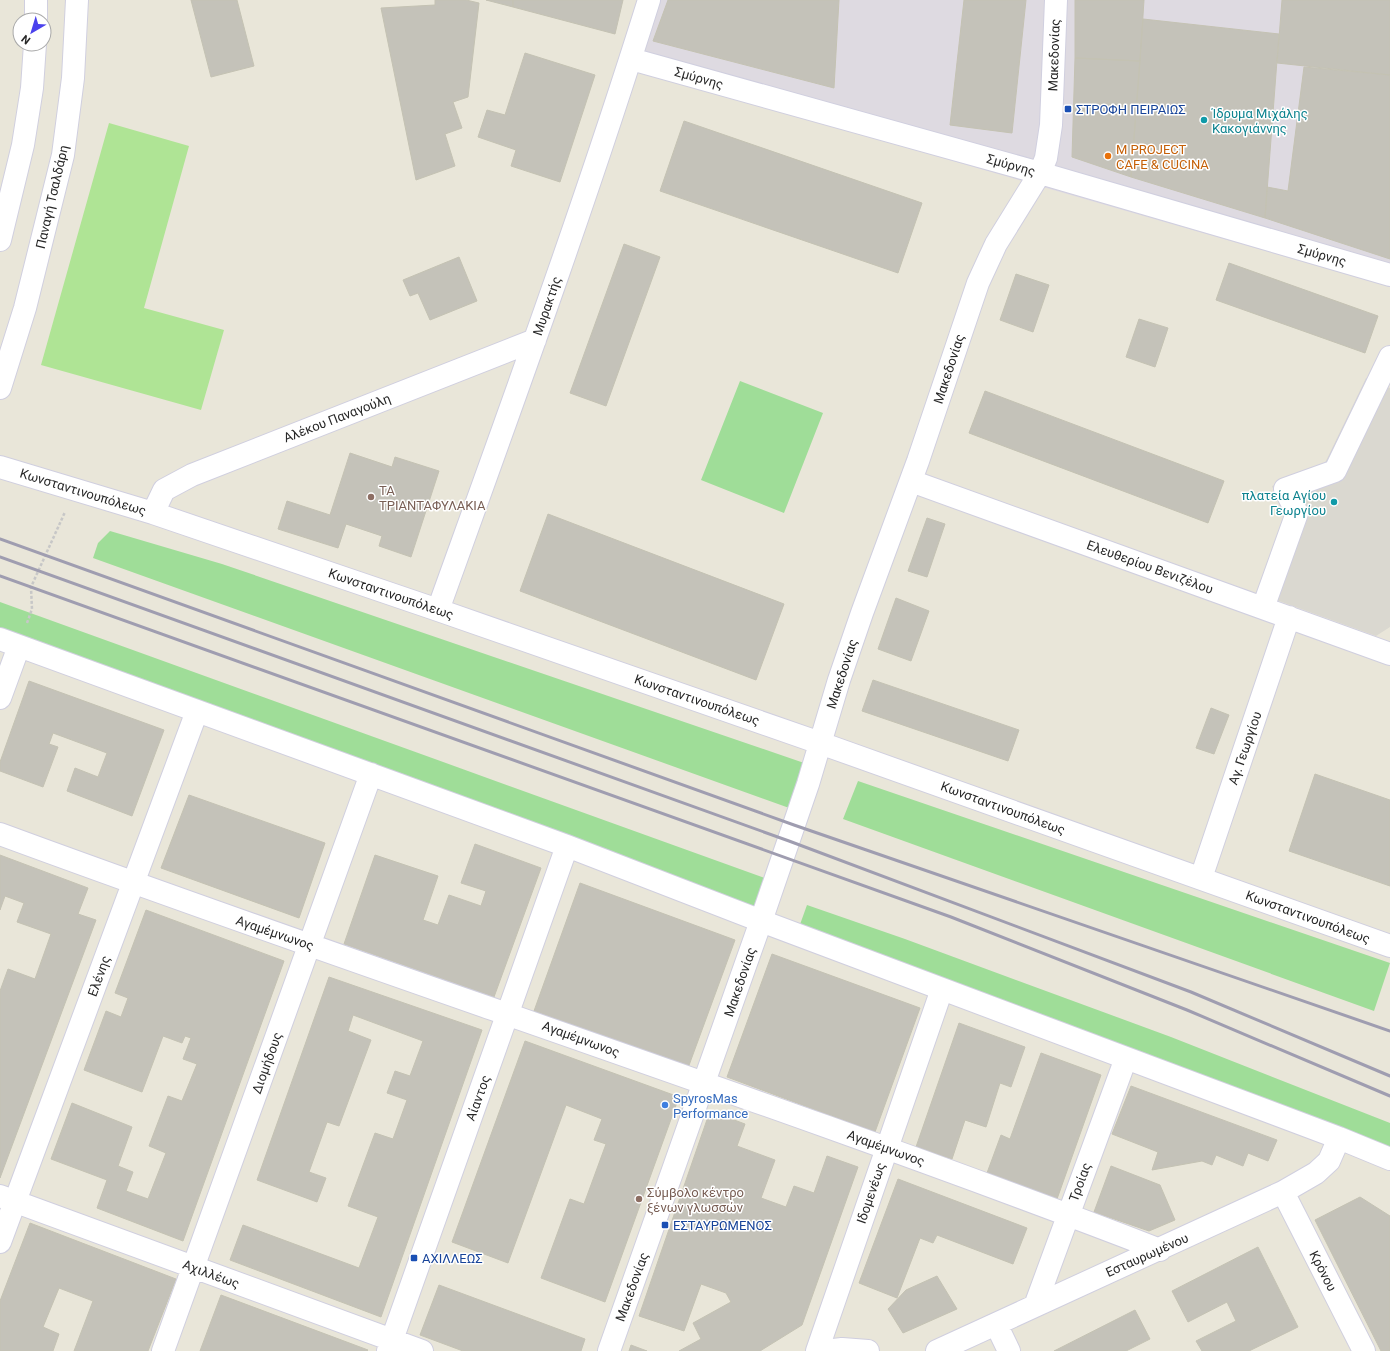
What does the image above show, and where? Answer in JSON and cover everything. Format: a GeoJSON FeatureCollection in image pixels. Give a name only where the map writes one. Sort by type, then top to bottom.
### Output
{"type":"FeatureCollection","features":[{"type":"Feature","properties":{"kind":"street"},"geometry":{"type":"LineString","coordinates":[[36,0],[36,12]]}},
{"type":"Feature","properties":{"kind":"street","name":"Παναγή Τσαλδάρη"},"geometry":{"type":"LineString","coordinates":[[0,388],[25,308],[63,155],[73,78],[77,0]]}},
{"type":"Feature","properties":{"kind":"street","name":"Μυρακτής"},"geometry":{"type":"LineString","coordinates":[[438,610],[535,340],[649,0]]}},
{"type":"Feature","properties":{"kind":"street","name":"Μακεδονίας"},"geometry":{"type":"LineString","coordinates":[[609,1351],[761,921],[820,744],[839,680],[911,481],[978,283],[996,244],[1040,173],[1046,158],[1051,125],[1056,0]]}},
{"type":"Feature","properties":{"kind":"street"},"geometry":{"type":"LineString","coordinates":[[0,240],[23,145],[32,88],[34,52]]}},
{"type":"Feature","properties":{"kind":"street","name":"Σμύρνης"},"geometry":{"type":"LineString","coordinates":[[630,58],[1040,173],[1390,275]]}},
{"type":"Feature","properties":{"kind":"street","name":"Αλέκου Παναγούλη"},"geometry":{"type":"LineString","coordinates":[[153,513],[164,490],[192,475],[535,340]]}},
{"type":"Feature","properties":{"kind":"street"},"geometry":{"type":"LineString","coordinates":[[1263,608],[1297,513],[1285,489],[1335,471],[1388,365]]}},
{"type":"Feature","properties":{"kind":"street","name":"Κωνσταντινουπόλεως"},"geometry":{"type":"LineString","coordinates":[[0,467],[153,513],[438,610],[1201,878],[1390,946]]}},
{"type":"Feature","properties":{"kind":"street","name":"Ελευθερίου Βενιζέλου"},"geometry":{"type":"LineString","coordinates":[[911,481],[1390,654]]}},
{"type":"Feature","properties":{"kind":"street","name":"Αγ. Γεωργίου"},"geometry":{"type":"LineString","coordinates":[[1201,878],[1289,617]]}},
{"type":"Feature","properties":{"kind":"street"},"geometry":{"type":"LineString","coordinates":[[0,698],[10,643],[567,846],[761,921],[1339,1138],[1390,1159]]}},
{"type":"Feature","properties":{"kind":"street","name":"Ελένης"},"geometry":{"type":"LineString","coordinates":[[0,1242],[8,1199],[134,883],[197,711]]}},
{"type":"Feature","properties":{"kind":"street","name":"Διομήδους"},"geometry":{"type":"LineString","coordinates":[[163,1351],[371,774]]}},
{"type":"Feature","properties":{"kind":"street","name":"Αγαμέμνωνος"},"geometry":{"type":"LineString","coordinates":[[0,834],[309,945],[508,1013],[887,1148],[1068,1214],[1160,1250]]}},
{"type":"Feature","properties":{"kind":"street","name":"Αίαντος"},"geometry":{"type":"LineString","coordinates":[[390,1346],[567,846]]}},
{"type":"Feature","properties":{"kind":"street","name":"Ιδομενέως"},"geometry":{"type":"LineString","coordinates":[[817,1351],[942,989]]}},
{"type":"Feature","properties":{"kind":"street","name":"Τροίας"},"geometry":{"type":"LineString","coordinates":[[1035,1306],[1126,1058]]}},
{"type":"Feature","properties":{"kind":"street","name":"Εσταυρωμένου"},"geometry":{"type":"LineString","coordinates":[[937,1351],[1278,1195],[1316,1173],[1329,1161],[1339,1138]]}},
{"type":"Feature","properties":{"kind":"street"},"geometry":{"type":"LineString","coordinates":[[1278,1195],[1350,1351]]}},
{"type":"Feature","properties":{"kind":"street","name":"Κρόνου"},"geometry":{"type":"LineString","coordinates":[[1278,1195],[1364,1351]]}},
{"type":"Feature","properties":{"kind":"street","name":"Αχιλλέως"},"geometry":{"type":"LineString","coordinates":[[8,1199],[194,1267],[390,1346],[422,1351]]}},
{"type":"Feature","properties":{"kind":"street"},"geometry":{"type":"LineString","coordinates":[[996,1324],[1009,1351]]}},
{"type":"Feature","properties":{"kind":"street"},"geometry":{"type":"LineString","coordinates":[[825,1351],[842,1349],[868,1351]]}},
{"type":"Feature","properties":{"kind":"path"},"geometry":{"type":"LineString","coordinates":[[10,643],[32,608],[31,587],[74,490]]}},
{"type":"Feature","properties":{"kind":"shaded area"},"geometry":{"type":"Polygon","coordinates":[[[641,0],[1390,0],[1390,287],[620,65],[641,0]]]}},
{"type":"Feature","properties":{"kind":"shaded area","name":"πλατεία Αγίου Γεωργίου"},"geometry":{"type":"Polygon","coordinates":[[[1366,378],[1390,388],[1390,627],[1376,636],[1257,593],[1284,517],[1272,486],[1323,467],[1366,378]]]}},
{"type":"Feature","properties":{"kind":"green space"},"geometry":{"type":"Polygon","coordinates":[[[109,123],[189,146],[144,308],[224,330],[201,410],[41,365],[109,123]]]}},
{"type":"Feature","properties":{"kind":"green space"},"geometry":{"type":"Polygon","coordinates":[[[740,381],[823,413],[784,513],[701,480],[740,381]]]}},
{"type":"Feature","properties":{"kind":"green space"},"geometry":{"type":"Polygon","coordinates":[[[110,531],[222,564],[807,764],[792,809],[93,558],[98,543],[110,531]]]}},
{"type":"Feature","properties":{"kind":"green space"},"geometry":{"type":"Polygon","coordinates":[[[0,602],[770,880],[757,914],[0,633],[0,602]]]}},
{"type":"Feature","properties":{"kind":"green space"},"geometry":{"type":"Polygon","coordinates":[[[858,781],[1390,963],[1374,1011],[843,819],[858,781]]]}},
{"type":"Feature","properties":{"kind":"green space"},"geometry":{"type":"Polygon","coordinates":[[[807,905],[905,939],[1171,1037],[1390,1123],[1390,1154],[798,930],[807,905]]]}},
{"type":"Feature","properties":{"kind":"building"},"geometry":{"type":"Polygon","coordinates":[[[191,0],[237,0],[254,66],[211,77],[191,0]]]}},
{"type":"Feature","properties":{"kind":"building"},"geometry":{"type":"Polygon","coordinates":[[[435,0],[466,0],[479,3],[468,97],[453,102],[462,128],[445,134],[455,166],[416,180],[381,8],[435,5],[435,0]]]}},
{"type":"Feature","properties":{"kind":"building"},"geometry":{"type":"Polygon","coordinates":[[[486,0],[513,0],[513,7],[486,0]]]}},
{"type":"Feature","properties":{"kind":"building"},"geometry":{"type":"Polygon","coordinates":[[[513,0],[623,0],[615,34],[513,7],[513,0]]]}},
{"type":"Feature","properties":{"kind":"building"},"geometry":{"type":"Polygon","coordinates":[[[668,0],[839,0],[834,88],[653,41],[668,0]]]}},
{"type":"Feature","properties":{"kind":"building"},"geometry":{"type":"Polygon","coordinates":[[[964,0],[1026,0],[1012,133],[950,125],[964,0]]]}},
{"type":"Feature","properties":{"kind":"building"},"geometry":{"type":"Polygon","coordinates":[[[1075,0],[1144,0],[1140,61],[1075,58],[1075,0]]]}},
{"type":"Feature","properties":{"kind":"building"},"geometry":{"type":"Polygon","coordinates":[[[1282,0],[1390,0],[1390,75],[1277,63],[1282,0]]]}},
{"type":"Feature","properties":{"kind":"building","name":"Ίδρυμα Μιχάλης Κακογιάννης"},"geometry":{"type":"Polygon","coordinates":[[[1143,19],[1279,34],[1265,218],[1131,177],[1143,19]]]}},
{"type":"Feature","properties":{"kind":"building"},"geometry":{"type":"Polygon","coordinates":[[[525,53],[595,75],[560,182],[511,166],[516,150],[478,137],[487,110],[505,115],[525,53]]]}},
{"type":"Feature","properties":{"kind":"building"},"geometry":{"type":"Polygon","coordinates":[[[1075,58],[1140,61],[1131,177],[1072,157],[1075,58]]]}},
{"type":"Feature","properties":{"kind":"building"},"geometry":{"type":"Polygon","coordinates":[[[1304,67],[1390,75],[1390,259],[1265,218],[1267,187],[1288,191],[1304,67]]]}},
{"type":"Feature","properties":{"kind":"building"},"geometry":{"type":"Polygon","coordinates":[[[684,121],[922,203],[898,273],[660,191],[684,121]]]}},
{"type":"Feature","properties":{"kind":"building"},"geometry":{"type":"Polygon","coordinates":[[[624,244],[660,257],[606,406],[570,393],[624,244]]]}},
{"type":"Feature","properties":{"kind":"building"},"geometry":{"type":"Polygon","coordinates":[[[459,257],[477,301],[430,320],[418,293],[410,296],[403,280],[459,257]]]}},
{"type":"Feature","properties":{"kind":"building"},"geometry":{"type":"Polygon","coordinates":[[[1229,263],[1378,316],[1365,353],[1216,300],[1229,263]]]}},
{"type":"Feature","properties":{"kind":"building"},"geometry":{"type":"Polygon","coordinates":[[[1016,274],[1049,285],[1033,332],[1000,320],[1016,274]]]}},
{"type":"Feature","properties":{"kind":"building"},"geometry":{"type":"Polygon","coordinates":[[[1139,319],[1168,328],[1155,367],[1126,357],[1139,319]]]}},
{"type":"Feature","properties":{"kind":"building"},"geometry":{"type":"Polygon","coordinates":[[[985,391],[1224,481],[1208,523],[969,433],[985,391]]]}},
{"type":"Feature","properties":{"kind":"building"},"geometry":{"type":"Polygon","coordinates":[[[350,453],[392,467],[395,457],[439,471],[411,557],[379,546],[382,536],[346,524],[338,548],[278,529],[287,501],[330,515],[350,453]]]}},
{"type":"Feature","properties":{"kind":"building"},"geometry":{"type":"Polygon","coordinates":[[[548,514],[784,604],[756,680],[520,591],[548,514]]]}},
{"type":"Feature","properties":{"kind":"building"},"geometry":{"type":"Polygon","coordinates":[[[927,518],[945,524],[927,577],[908,571],[927,518]]]}},
{"type":"Feature","properties":{"kind":"building"},"geometry":{"type":"Polygon","coordinates":[[[896,598],[929,611],[911,661],[878,649],[896,598]]]}},
{"type":"Feature","properties":{"kind":"building"},"geometry":{"type":"Polygon","coordinates":[[[873,680],[1019,730],[1008,761],[862,711],[873,680]]]}},
{"type":"Feature","properties":{"kind":"building"},"geometry":{"type":"Polygon","coordinates":[[[29,681],[164,730],[132,816],[67,791],[75,768],[98,777],[107,753],[53,733],[49,744],[58,747],[43,787],[0,771],[0,762],[29,681]]]}},
{"type":"Feature","properties":{"kind":"building"},"geometry":{"type":"Polygon","coordinates":[[[1211,708],[1229,715],[1214,754],[1196,748],[1211,708]]]}},
{"type":"Feature","properties":{"kind":"building"},"geometry":{"type":"Polygon","coordinates":[[[1315,774],[1390,800],[1390,886],[1289,851],[1315,774]]]}},
{"type":"Feature","properties":{"kind":"building"},"geometry":{"type":"Polygon","coordinates":[[[189,795],[325,843],[299,918],[161,868],[189,795]]]}},
{"type":"Feature","properties":{"kind":"building"},"geometry":{"type":"Polygon","coordinates":[[[475,844],[541,868],[494,997],[344,944],[375,855],[438,876],[423,920],[438,925],[449,895],[481,906],[486,891],[461,883],[475,844]]]}},
{"type":"Feature","properties":{"kind":"building"},"geometry":{"type":"Polygon","coordinates":[[[0,855],[88,888],[78,914],[96,920],[0,1178],[0,991],[8,969],[35,979],[51,934],[17,922],[24,903],[5,896],[0,910],[0,855]]]}},
{"type":"Feature","properties":{"kind":"building"},"geometry":{"type":"Polygon","coordinates":[[[580,883],[735,940],[688,1068],[534,1011],[580,883]]]}},
{"type":"Feature","properties":{"kind":"building"},"geometry":{"type":"Polygon","coordinates":[[[146,910],[284,961],[183,1241],[97,1208],[107,1180],[51,1159],[72,1103],[132,1127],[118,1166],[133,1172],[126,1191],[148,1199],[166,1153],[149,1146],[168,1096],[182,1101],[197,1064],[183,1059],[191,1038],[185,1036],[182,1043],[163,1036],[142,1092],[84,1070],[106,1011],[121,1017],[128,998],[115,993],[146,910]]]}},
{"type":"Feature","properties":{"kind":"building"},"geometry":{"type":"Polygon","coordinates":[[[772,954],[920,1008],[875,1132],[727,1077],[772,954]]]}},
{"type":"Feature","properties":{"kind":"building"},"geometry":{"type":"Polygon","coordinates":[[[329,977],[482,1030],[381,1317],[230,1260],[243,1225],[359,1268],[378,1217],[348,1206],[375,1133],[393,1139],[407,1100],[387,1093],[395,1071],[410,1076],[423,1041],[353,1015],[348,1031],[371,1040],[339,1126],[327,1122],[309,1172],[326,1178],[317,1202],[257,1180],[329,977]]]}},
{"type":"Feature","properties":{"kind":"building"},"geometry":{"type":"Polygon","coordinates":[[[959,1023],[1025,1047],[1011,1087],[1000,1083],[986,1127],[965,1120],[952,1159],[916,1147],[959,1023]]]}},
{"type":"Feature","properties":{"kind":"building"},"geometry":{"type":"Polygon","coordinates":[[[525,1041],[679,1097],[605,1302],[541,1278],[570,1199],[584,1204],[606,1144],[594,1140],[602,1119],[566,1105],[508,1263],[452,1242],[525,1041]]]}},
{"type":"Feature","properties":{"kind":"building"},"geometry":{"type":"Polygon","coordinates":[[[1041,1053],[1101,1075],[1057,1199],[987,1173],[1001,1135],[1010,1139],[1041,1053]]]}},
{"type":"Feature","properties":{"kind":"building"},"geometry":{"type":"Polygon","coordinates":[[[1131,1086],[1277,1140],[1268,1161],[1248,1153],[1243,1166],[1216,1155],[1212,1165],[1202,1161],[1152,1170],[1158,1152],[1112,1134],[1131,1086]]]}},
{"type":"Feature","properties":{"kind":"building"},"geometry":{"type":"Polygon","coordinates":[[[710,1111],[745,1124],[737,1146],[775,1160],[761,1198],[786,1207],[794,1186],[814,1193],[827,1156],[858,1167],[802,1325],[760,1351],[679,1351],[701,1339],[693,1323],[731,1302],[726,1293],[701,1284],[684,1331],[639,1316],[710,1111]]]}},
{"type":"Feature","properties":{"kind":"building"},"geometry":{"type":"Polygon","coordinates":[[[1111,1166],[1160,1185],[1175,1220],[1149,1231],[1094,1212],[1111,1166]]]}},
{"type":"Feature","properties":{"kind":"building"},"geometry":{"type":"Polygon","coordinates":[[[898,1179],[1027,1228],[1013,1264],[937,1235],[933,1243],[920,1238],[897,1298],[859,1283],[898,1179]]]}},
{"type":"Feature","properties":{"kind":"building"},"geometry":{"type":"Polygon","coordinates":[[[1360,1197],[1390,1216],[1390,1351],[1381,1351],[1315,1220],[1360,1197]]]}},
{"type":"Feature","properties":{"kind":"building"},"geometry":{"type":"Polygon","coordinates":[[[30,1223],[176,1279],[148,1351],[74,1351],[93,1301],[59,1288],[43,1327],[59,1334],[53,1351],[0,1351],[0,1301],[30,1223]]]}},
{"type":"Feature","properties":{"kind":"building"},"geometry":{"type":"Polygon","coordinates":[[[1258,1247],[1298,1327],[1249,1351],[1202,1351],[1196,1341],[1236,1321],[1227,1302],[1188,1322],[1172,1291],[1258,1247]]]}},
{"type":"Feature","properties":{"kind":"building"},"geometry":{"type":"Polygon","coordinates":[[[937,1276],[957,1309],[903,1333],[888,1309],[906,1290],[937,1276]]]}},
{"type":"Feature","properties":{"kind":"building"},"geometry":{"type":"Polygon","coordinates":[[[439,1285],[585,1339],[581,1351],[463,1351],[420,1335],[439,1285]]]}},
{"type":"Feature","properties":{"kind":"building"},"geometry":{"type":"Polygon","coordinates":[[[221,1295],[368,1350],[200,1351],[221,1295]]]}},
{"type":"Feature","properties":{"kind":"building"},"geometry":{"type":"Polygon","coordinates":[[[1135,1310],[1150,1339],[1126,1351],[1054,1351],[1135,1310]]]}},
{"type":"Feature","properties":{"kind":"building"},"geometry":{"type":"Polygon","coordinates":[[[631,1345],[647,1351],[629,1351],[631,1345]]]}},
{"type":"Feature","properties":{"kind":"railway"},"geometry":{"type":"LineString","coordinates":[[0,539],[794,825],[1390,1031]]}},
{"type":"Feature","properties":{"kind":"railway"},"geometry":{"type":"LineString","coordinates":[[0,557],[789,841],[1191,992],[1390,1076]]}},
{"type":"Feature","properties":{"kind":"railway"},"geometry":{"type":"LineString","coordinates":[[0,576],[951,917],[1187,1010],[1390,1096]]}},
{"type":"Feature","properties":{"kind":"place","name":"ΣΤΡΟΦΗ ΠΕΙΡΑΙΩΣ"},"geometry":{"type":"Point","coordinates":[1068,109]}},
{"type":"Feature","properties":{"kind":"place","name":"Ίδρυμα Μιχάλης Κακογιάννης"},"geometry":{"type":"Point","coordinates":[1204,120]}},
{"type":"Feature","properties":{"kind":"place","name":"M PROJECT CAFE & CUCINA"},"geometry":{"type":"Point","coordinates":[1108,156]}},
{"type":"Feature","properties":{"kind":"place","name":"ΤΑ ΤΡΙΑΝΤΑΦΥΛΑΚΙΑ"},"geometry":{"type":"Point","coordinates":[371,497]}},
{"type":"Feature","properties":{"kind":"place","name":"πλατεία Αγίου Γεωργίου"},"geometry":{"type":"Point","coordinates":[1334,502]}},
{"type":"Feature","properties":{"kind":"place","name":"SpyrosMas Performance"},"geometry":{"type":"Point","coordinates":[665,1105]}},
{"type":"Feature","properties":{"kind":"place","name":"Σύμβολο κέντρο ξένων γλωσσών"},"geometry":{"type":"Point","coordinates":[639,1199]}},
{"type":"Feature","properties":{"kind":"place","name":"ΕΣΤΑΥΡΩΜΕΝΟΣ"},"geometry":{"type":"Point","coordinates":[665,1225]}},
{"type":"Feature","properties":{"kind":"place","name":"ΑΧΙΛΛΕΩΣ"},"geometry":{"type":"Point","coordinates":[414,1258]}}]}
